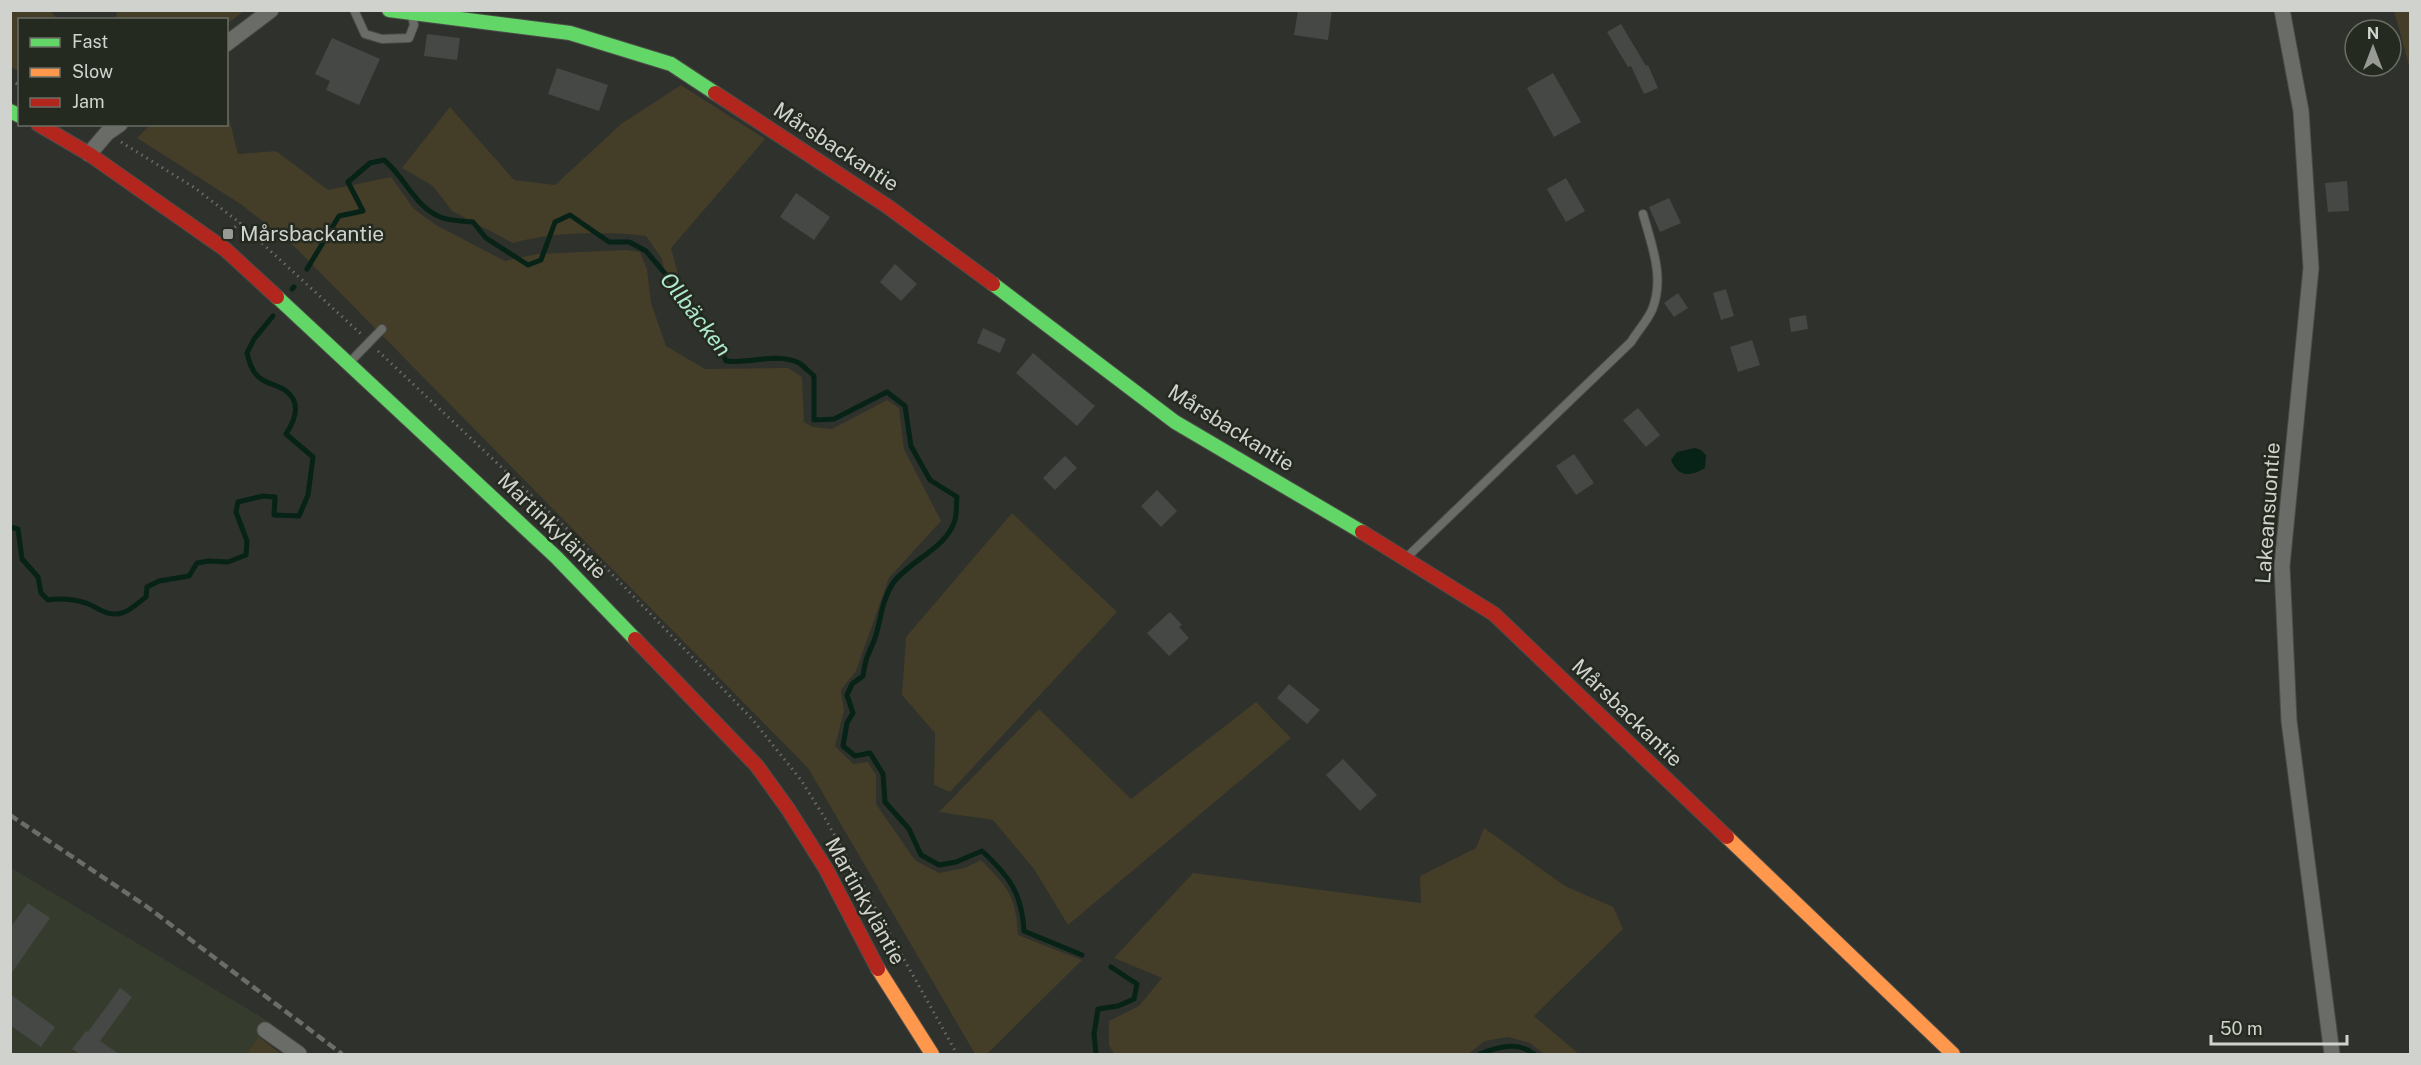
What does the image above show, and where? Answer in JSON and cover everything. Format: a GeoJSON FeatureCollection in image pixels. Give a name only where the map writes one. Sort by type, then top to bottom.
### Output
{"type":"FeatureCollection","features":[{"type":"Feature","properties":{"kind":"street"},"geometry":{"type":"LineString","coordinates":[[228,43],[267,14],[283,10]]}},
{"type":"Feature","properties":{"kind":"street","name":"Mårsbackantie"},"geometry":{"type":"LineString","coordinates":[[389,10],[570,33],[671,64],[924,231],[1175,422],[1494,614],[1953,1054]]}},
{"type":"Feature","properties":{"kind":"street","name":"Lakeansuontie"},"geometry":{"type":"LineString","coordinates":[[2282,10],[2301,111],[2311,268],[2282,566],[2287,685],[2289,721],[2332,1054]]}},
{"type":"Feature","properties":{"kind":"street","name":"Martinkyläntie"},"geometry":{"type":"LineString","coordinates":[[41,126],[89,154],[226,250],[556,557],[757,766],[788,809],[826,869],[872,960],[932,1054]]}},
{"type":"Feature","properties":{"kind":"street"},"geometry":{"type":"LineString","coordinates":[[89,154],[107,133],[117,126]]}},
{"type":"Feature","properties":{"kind":"street"},"geometry":{"type":"LineString","coordinates":[[265,1030],[298,1054]]}},
{"type":"Feature","properties":{"kind":"lane"},"geometry":{"type":"LineString","coordinates":[[354,10],[365,34],[382,39],[409,38],[414,25],[412,13]]}},
{"type":"Feature","properties":{"kind":"lane"},"geometry":{"type":"LineString","coordinates":[[1405,559],[1631,342],[1651,312],[1658,285],[1657,266],[1643,214]]}},
{"type":"Feature","properties":{"kind":"lane"},"geometry":{"type":"LineString","coordinates":[[348,364],[382,329]]}},
{"type":"Feature","properties":{"kind":"path"},"geometry":{"type":"LineString","coordinates":[[228,234],[240,223]]}},
{"type":"Feature","properties":{"kind":"shaded area"},"geometry":{"type":"Polygon","coordinates":[[[118,10],[244,10],[228,23],[228,18],[117,18],[118,10]]]}},
{"type":"Feature","properties":{"kind":"shaded area"},"geometry":{"type":"Polygon","coordinates":[[[10,11],[51,11],[56,18],[18,18],[18,70],[11,67],[10,11]]]}},
{"type":"Feature","properties":{"kind":"shaded area"},"geometry":{"type":"Polygon","coordinates":[[[2394,11],[2410,11],[2410,69],[2403,44],[2403,18],[2396,18],[2394,11]]]}},
{"type":"Feature","properties":{"kind":"shaded area"},"geometry":{"type":"Polygon","coordinates":[[[681,85],[765,139],[671,248],[682,288],[675,299],[669,296],[662,259],[646,236],[614,233],[580,234],[528,239],[513,243],[452,211],[433,186],[402,168],[450,107],[514,180],[555,185],[621,124],[681,85]]]}},
{"type":"Feature","properties":{"kind":"shaded area"},"geometry":{"type":"Polygon","coordinates":[[[228,118],[238,154],[276,151],[328,190],[391,177],[414,209],[436,225],[505,261],[537,254],[627,250],[640,252],[647,269],[651,303],[666,346],[705,369],[788,368],[802,377],[804,422],[813,427],[832,429],[887,400],[899,408],[904,449],[941,521],[889,578],[856,671],[841,690],[844,711],[835,746],[853,764],[868,762],[876,775],[876,804],[915,860],[939,873],[965,868],[981,860],[1004,885],[1013,901],[1018,935],[1082,960],[987,1054],[975,1054],[808,768],[296,248],[242,205],[137,138],[149,126],[228,126],[228,118]]]}},
{"type":"Feature","properties":{"kind":"shaded area"},"geometry":{"type":"Polygon","coordinates":[[[1695,448],[1706,455],[1705,468],[1689,474],[1677,470],[1671,460],[1677,452],[1695,448]]]}},
{"type":"Feature","properties":{"kind":"shaded area"},"geometry":{"type":"Polygon","coordinates":[[[1012,513],[1117,612],[950,792],[934,785],[935,733],[902,695],[906,637],[1012,513]]]}},
{"type":"Feature","properties":{"kind":"shaded area"},"geometry":{"type":"Polygon","coordinates":[[[1256,702],[1291,738],[1068,925],[1034,869],[993,820],[939,812],[1039,709],[1131,799],[1256,702]]]}},
{"type":"Feature","properties":{"kind":"shaded area"},"geometry":{"type":"Polygon","coordinates":[[[1484,828],[1565,886],[1613,907],[1623,929],[1534,1016],[1579,1054],[1544,1054],[1530,1043],[1508,1037],[1485,1041],[1468,1054],[1114,1054],[1109,1045],[1109,1021],[1139,1006],[1162,978],[1114,958],[1193,873],[1421,903],[1420,876],[1476,848],[1484,828]]]}},
{"type":"Feature","properties":{"kind":"shaded area"},"geometry":{"type":"Polygon","coordinates":[[[11,868],[271,1023],[246,1054],[11,1054],[11,868]]]}},
{"type":"Feature","properties":{"kind":"shaded area"},"geometry":{"type":"Polygon","coordinates":[[[259,1037],[281,1054],[246,1054],[259,1037]]]}},
{"type":"Feature","properties":{"kind":"building"},"geometry":{"type":"Polygon","coordinates":[[[1298,10],[1332,10],[1328,40],[1294,35],[1298,10]]]}},
{"type":"Feature","properties":{"kind":"building"},"geometry":{"type":"Polygon","coordinates":[[[1621,24],[1646,66],[1648,65],[1658,88],[1644,94],[1631,66],[1628,67],[1607,32],[1621,24]]]}},
{"type":"Feature","properties":{"kind":"building"},"geometry":{"type":"Polygon","coordinates":[[[427,34],[460,38],[457,60],[424,56],[427,34]]]}},
{"type":"Feature","properties":{"kind":"building"},"geometry":{"type":"Polygon","coordinates":[[[332,38],[380,59],[359,105],[326,90],[330,81],[315,74],[332,38]]]}},
{"type":"Feature","properties":{"kind":"building"},"geometry":{"type":"Polygon","coordinates":[[[557,68],[608,85],[599,111],[548,94],[557,68]]]}},
{"type":"Feature","properties":{"kind":"building"},"geometry":{"type":"Polygon","coordinates":[[[1553,73],[1581,122],[1554,137],[1527,88],[1553,73]]]}},
{"type":"Feature","properties":{"kind":"building"},"geometry":{"type":"Polygon","coordinates":[[[1566,178],[1585,211],[1566,222],[1547,189],[1566,178]]]}},
{"type":"Feature","properties":{"kind":"building"},"geometry":{"type":"Polygon","coordinates":[[[2347,181],[2349,211],[2328,212],[2325,183],[2347,181]]]}},
{"type":"Feature","properties":{"kind":"building"},"geometry":{"type":"Polygon","coordinates":[[[796,193],[830,217],[814,240],[780,217],[796,193]]]}},
{"type":"Feature","properties":{"kind":"building"},"geometry":{"type":"Polygon","coordinates":[[[1669,198],[1681,223],[1660,232],[1649,207],[1669,198]]]}},
{"type":"Feature","properties":{"kind":"building"},"geometry":{"type":"Polygon","coordinates":[[[895,264],[917,284],[901,301],[880,282],[895,264]]]}},
{"type":"Feature","properties":{"kind":"building"},"geometry":{"type":"Polygon","coordinates":[[[1726,289],[1734,316],[1721,320],[1713,293],[1726,289]]]}},
{"type":"Feature","properties":{"kind":"building"},"geometry":{"type":"Polygon","coordinates":[[[1678,293],[1688,308],[1674,317],[1664,303],[1678,293]]]}},
{"type":"Feature","properties":{"kind":"building"},"geometry":{"type":"Polygon","coordinates":[[[1806,315],[1808,329],[1791,332],[1789,318],[1806,315]]]}},
{"type":"Feature","properties":{"kind":"building"},"geometry":{"type":"Polygon","coordinates":[[[983,328],[1006,339],[1000,353],[977,343],[983,328]]]}},
{"type":"Feature","properties":{"kind":"building"},"geometry":{"type":"Polygon","coordinates":[[[1752,340],[1760,365],[1738,372],[1730,347],[1752,340]]]}},
{"type":"Feature","properties":{"kind":"building"},"geometry":{"type":"Polygon","coordinates":[[[1033,353],[1095,406],[1077,426],[1016,373],[1033,353]]]}},
{"type":"Feature","properties":{"kind":"building"},"geometry":{"type":"Polygon","coordinates":[[[1638,408],[1660,435],[1646,447],[1623,420],[1638,408]]]}},
{"type":"Feature","properties":{"kind":"building"},"geometry":{"type":"Polygon","coordinates":[[[1574,454],[1594,483],[1576,495],[1556,466],[1574,454]]]}},
{"type":"Feature","properties":{"kind":"building"},"geometry":{"type":"Polygon","coordinates":[[[1065,456],[1077,468],[1055,490],[1043,478],[1065,456]]]}},
{"type":"Feature","properties":{"kind":"building"},"geometry":{"type":"Polygon","coordinates":[[[1157,490],[1177,511],[1161,527],[1141,506],[1157,490]]]}},
{"type":"Feature","properties":{"kind":"building"},"geometry":{"type":"Polygon","coordinates":[[[1170,612],[1182,625],[1179,627],[1189,638],[1169,656],[1147,633],[1170,612]]]}},
{"type":"Feature","properties":{"kind":"building"},"geometry":{"type":"Polygon","coordinates":[[[1289,684],[1320,710],[1307,724],[1277,698],[1289,684]]]}},
{"type":"Feature","properties":{"kind":"building"},"geometry":{"type":"Polygon","coordinates":[[[1343,759],[1377,795],[1360,811],[1326,775],[1343,759]]]}},
{"type":"Feature","properties":{"kind":"building"},"geometry":{"type":"Polygon","coordinates":[[[28,903],[50,918],[10,975],[10,928],[28,903]]]}},
{"type":"Feature","properties":{"kind":"building"},"geometry":{"type":"Polygon","coordinates":[[[120,988],[132,997],[100,1041],[119,1054],[80,1054],[72,1049],[86,1031],[88,1032],[120,988]]]}},
{"type":"Feature","properties":{"kind":"building"},"geometry":{"type":"Polygon","coordinates":[[[10,994],[55,1027],[41,1047],[10,1025],[10,994]]]}},
{"type":"Feature","properties":{"kind":"waterway","name":"Ollbäcken"},"geometry":{"type":"LineString","coordinates":[[307,269],[339,216],[363,211],[348,182],[370,163],[384,160],[416,199],[431,212],[448,219],[473,222],[486,238],[528,265],[541,260],[555,222],[570,215],[609,242],[629,242],[646,251],[711,328],[726,361],[781,358],[801,364],[814,376],[814,420],[834,419],[887,392],[905,406],[911,446],[930,480],[957,497],[956,517],[951,530],[944,539],[900,575],[889,590],[863,676],[852,684],[847,695],[853,713],[847,723],[843,746],[855,756],[870,753],[883,774],[885,802],[909,829],[921,855],[939,865],[956,862],[982,851],[1007,877],[1012,886],[1020,906],[1024,931],[1082,955]]}},
{"type":"Feature","properties":{"kind":"waterway"},"geometry":{"type":"LineString","coordinates":[[10,527],[18,529],[22,559],[38,577],[41,593],[48,600],[62,599],[86,603],[107,613],[117,614],[128,610],[146,597],[147,587],[159,581],[189,576],[197,563],[228,562],[246,555],[247,541],[236,512],[238,502],[263,496],[275,497],[274,515],[299,516],[308,495],[313,457],[286,434],[295,412],[291,396],[283,389],[257,376],[251,367],[247,353],[254,339],[273,316]]}},
{"type":"Feature","properties":{"kind":"waterway","name":"Ollbäcken"},"geometry":{"type":"LineString","coordinates":[[1096,1054],[1094,1034],[1098,1009],[1118,1006],[1134,999],[1137,984],[1111,967]]}},
{"type":"Feature","properties":{"kind":"waterway","name":"Ollbäcken"},"geometry":{"type":"LineString","coordinates":[[1480,1054],[1507,1046],[1528,1050],[1534,1054]]}},
{"type":"Feature","properties":{"kind":"railway"},"geometry":{"type":"LineString","coordinates":[[10,815],[146,906],[342,1054]]}},
{"type":"Feature","properties":{"kind":"traffic: fast"},"geometry":{"type":"LineString","coordinates":[[389,10],[570,33],[671,64],[715,93]]}},
{"type":"Feature","properties":{"kind":"traffic: fast"},"geometry":{"type":"LineString","coordinates":[[10,111],[18,115]]}},
{"type":"Feature","properties":{"kind":"traffic: fast"},"geometry":{"type":"LineString","coordinates":[[993,284],[1175,422],[1362,532]]}},
{"type":"Feature","properties":{"kind":"traffic: fast"},"geometry":{"type":"LineString","coordinates":[[277,297],[556,557],[635,639]]}},
{"type":"Feature","properties":{"kind":"traffic: slow"},"geometry":{"type":"LineString","coordinates":[[1727,837],[1953,1054]]}},
{"type":"Feature","properties":{"kind":"traffic: slow"},"geometry":{"type":"LineString","coordinates":[[878,969],[932,1054]]}},
{"type":"Feature","properties":{"kind":"traffic: jam"},"geometry":{"type":"LineString","coordinates":[[715,93],[887,206],[993,284]]}},
{"type":"Feature","properties":{"kind":"traffic: jam"},"geometry":{"type":"LineString","coordinates":[[41,126],[89,154],[226,250],[277,297]]}},
{"type":"Feature","properties":{"kind":"traffic: jam"},"geometry":{"type":"LineString","coordinates":[[1362,532],[1494,614],[1727,837]]}},
{"type":"Feature","properties":{"kind":"traffic: jam"},"geometry":{"type":"LineString","coordinates":[[635,639],[757,766],[788,809],[826,869],[878,969]]}},
{"type":"Feature","properties":{"kind":"place","name":"Mårsbackantie"},"geometry":{"type":"Point","coordinates":[228,234]}}]}
